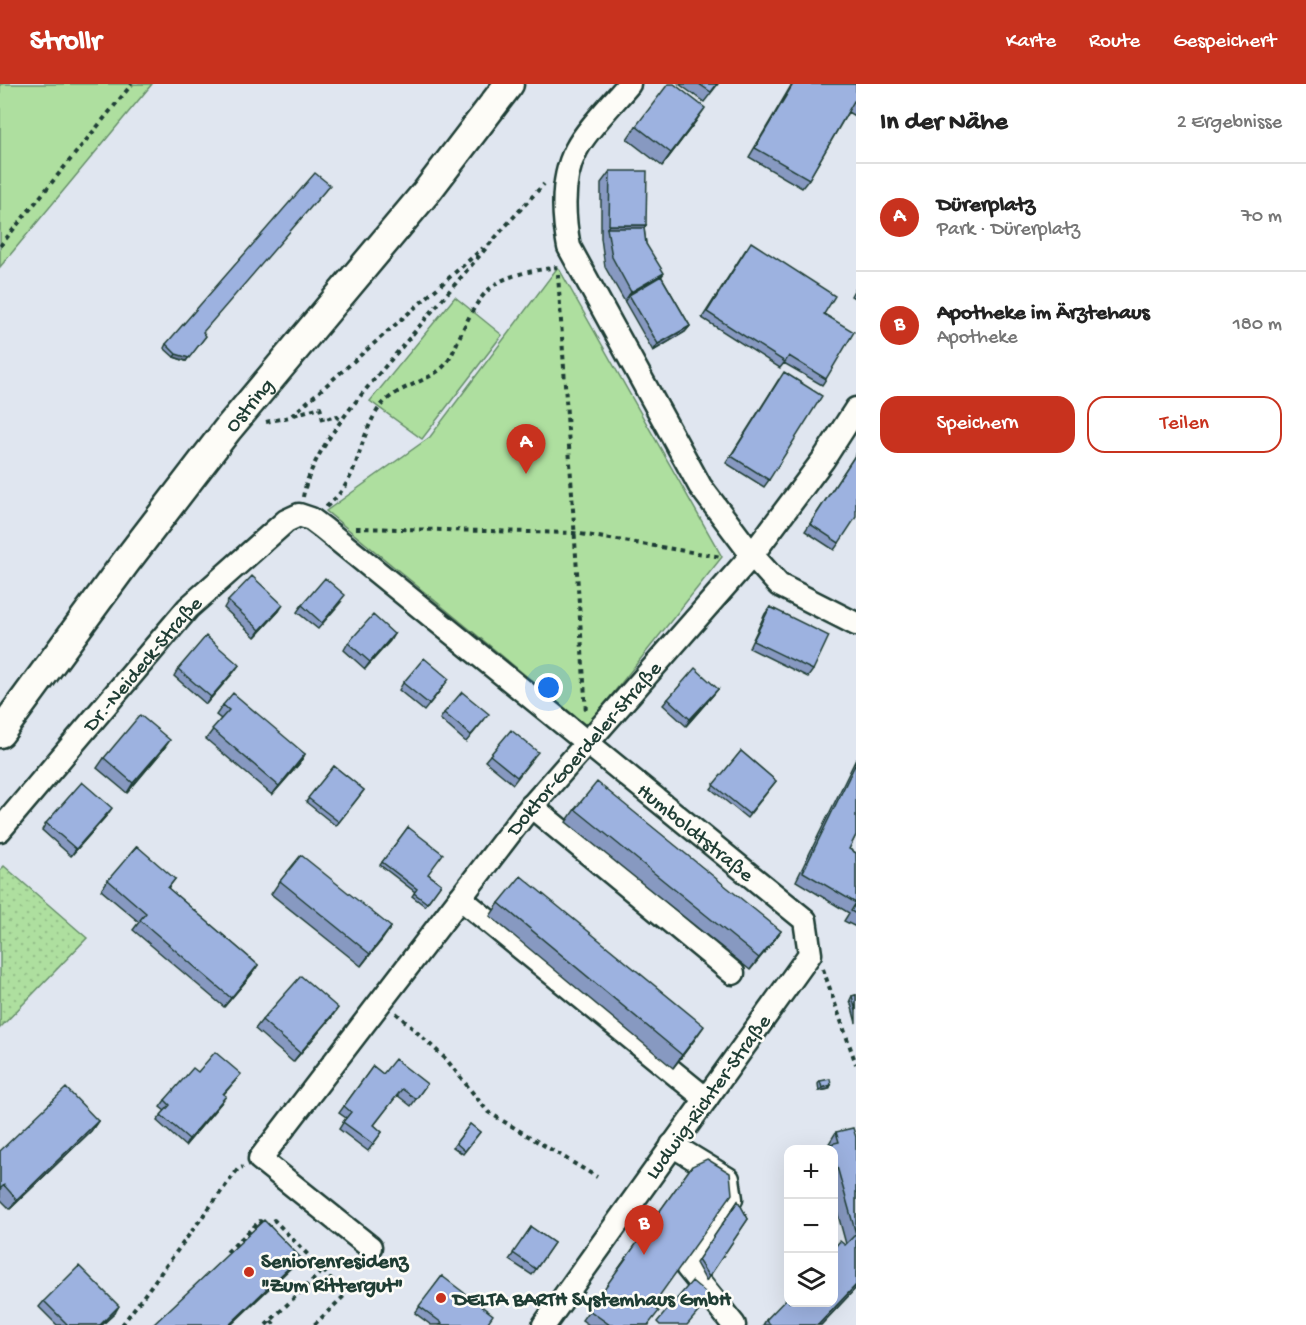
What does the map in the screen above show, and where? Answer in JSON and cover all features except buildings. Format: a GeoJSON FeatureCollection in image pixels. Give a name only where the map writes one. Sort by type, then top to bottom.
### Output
{"type":"FeatureCollection","features":[{"type":"Feature","properties":{"kind":"main road","name":"Ostring"},"geometry":{"type":"LineString","coordinates":[[0,733],[125,563],[227,430],[428,190],[509,84]]}},
{"type":"Feature","properties":{"kind":"street"},"geometry":{"type":"LineString","coordinates":[[629,84],[576,150],[566,186],[565,222],[569,247],[566,261],[700,486],[752,555],[779,585],[856,624]]}},
{"type":"Feature","properties":{"kind":"street","name":"Doktor-Goerdeler-Straße"},"geometry":{"type":"LineString","coordinates":[[260,1159],[531,806],[589,743],[752,555],[823,460],[856,409]]}},
{"type":"Feature","properties":{"kind":"street","name":"Humboldtstraße"},"geometry":{"type":"LineString","coordinates":[[311,520],[805,920]]}},
{"type":"Feature","properties":{"kind":"street","name":"Dr.-Neideck-Straße"},"geometry":{"type":"LineString","coordinates":[[0,830],[188,608],[286,521],[311,520]]}},
{"type":"Feature","properties":{"kind":"street"},"geometry":{"type":"LineString","coordinates":[[531,806],[733,973]]}},
{"type":"Feature","properties":{"kind":"street"},"geometry":{"type":"LineString","coordinates":[[460,898],[706,1099]]}},
{"type":"Feature","properties":{"kind":"street","name":"Ludwig-Richter-Straße"},"geometry":{"type":"LineString","coordinates":[[544,1325],[810,954],[805,920]]}},
{"type":"Feature","properties":{"kind":"street"},"geometry":{"type":"LineString","coordinates":[[672,1145],[728,1179],[731,1198],[687,1267],[734,1325]]}},
{"type":"Feature","properties":{"kind":"street"},"geometry":{"type":"LineString","coordinates":[[260,1159],[370,1247]]}},
{"type":"Feature","properties":{"kind":"path"},"geometry":{"type":"LineString","coordinates":[[0,246],[132,84]]}},
{"type":"Feature","properties":{"kind":"path"},"geometry":{"type":"LineString","coordinates":[[311,520],[305,483],[340,420],[492,240],[545,183]]}},
{"type":"Feature","properties":{"kind":"path"},"geometry":{"type":"LineString","coordinates":[[290,417],[492,240]]}},
{"type":"Feature","properties":{"kind":"path"},"geometry":{"type":"LineString","coordinates":[[311,520],[346,487],[379,408],[393,394],[434,373],[447,362],[474,304],[489,288],[522,273],[566,261],[574,533],[586,714]]}},
{"type":"Feature","properties":{"kind":"path"},"geometry":{"type":"LineString","coordinates":[[227,430],[290,417],[320,407],[323,420],[336,416],[340,420]]}},
{"type":"Feature","properties":{"kind":"path"},"geometry":{"type":"LineString","coordinates":[[311,520],[574,533],[722,556]]}},
{"type":"Feature","properties":{"kind":"path"},"geometry":{"type":"LineString","coordinates":[[828,981],[856,1065]]}},
{"type":"Feature","properties":{"kind":"path"},"geometry":{"type":"LineString","coordinates":[[382,1000],[446,1059],[488,1112],[597,1177]]}},
{"type":"Feature","properties":{"kind":"path"},"geometry":{"type":"LineString","coordinates":[[122,1325],[238,1169],[260,1159]]}},
{"type":"Feature","properties":{"kind":"path"},"geometry":{"type":"LineString","coordinates":[[227,1252],[260,1221],[265,1229],[274,1220],[346,1294],[314,1325]]}},
{"type":"Feature","properties":{"kind":"path"},"geometry":{"type":"LineString","coordinates":[[266,1325],[323,1270]]}},
{"type":"Feature","properties":{"kind":"path"},"geometry":{"type":"LineString","coordinates":[[271,1321],[275,1325]]}},
{"type":"Feature","properties":{"kind":"green space"},"geometry":{"type":"Polygon","coordinates":[[[0,84],[152,84],[0,267],[0,84]]]}},
{"type":"Feature","properties":{"kind":"green space"},"geometry":{"type":"Polygon","coordinates":[[[558,267],[722,557],[587,726],[326,511],[430,437],[558,267]]]}},
{"type":"Feature","properties":{"kind":"green space"},"geometry":{"type":"Polygon","coordinates":[[[455,297],[502,335],[422,439],[370,401],[455,297]]]}},
{"type":"Feature","properties":{"kind":"green space"},"geometry":{"type":"Polygon","coordinates":[[[4,866],[87,938],[0,1028],[0,870],[4,866]]]}},
{"type":"Feature","properties":{"kind":"place","name":"Dürerplatz"},"geometry":{"type":"Point","coordinates":[526,474]}},
{"type":"Feature","properties":{"kind":"place","name":"Apotheke im Ärztehaus"},"geometry":{"type":"Point","coordinates":[644,1255]}},
{"type":"Feature","properties":{"kind":"place","name":"Seniorenresidenz \"Zum Rittergut\""},"geometry":{"type":"Point","coordinates":[249,1272]}},
{"type":"Feature","properties":{"kind":"place","name":"DELTA BARTH Systemhaus GmbH"},"geometry":{"type":"Point","coordinates":[441,1298]}}]}
